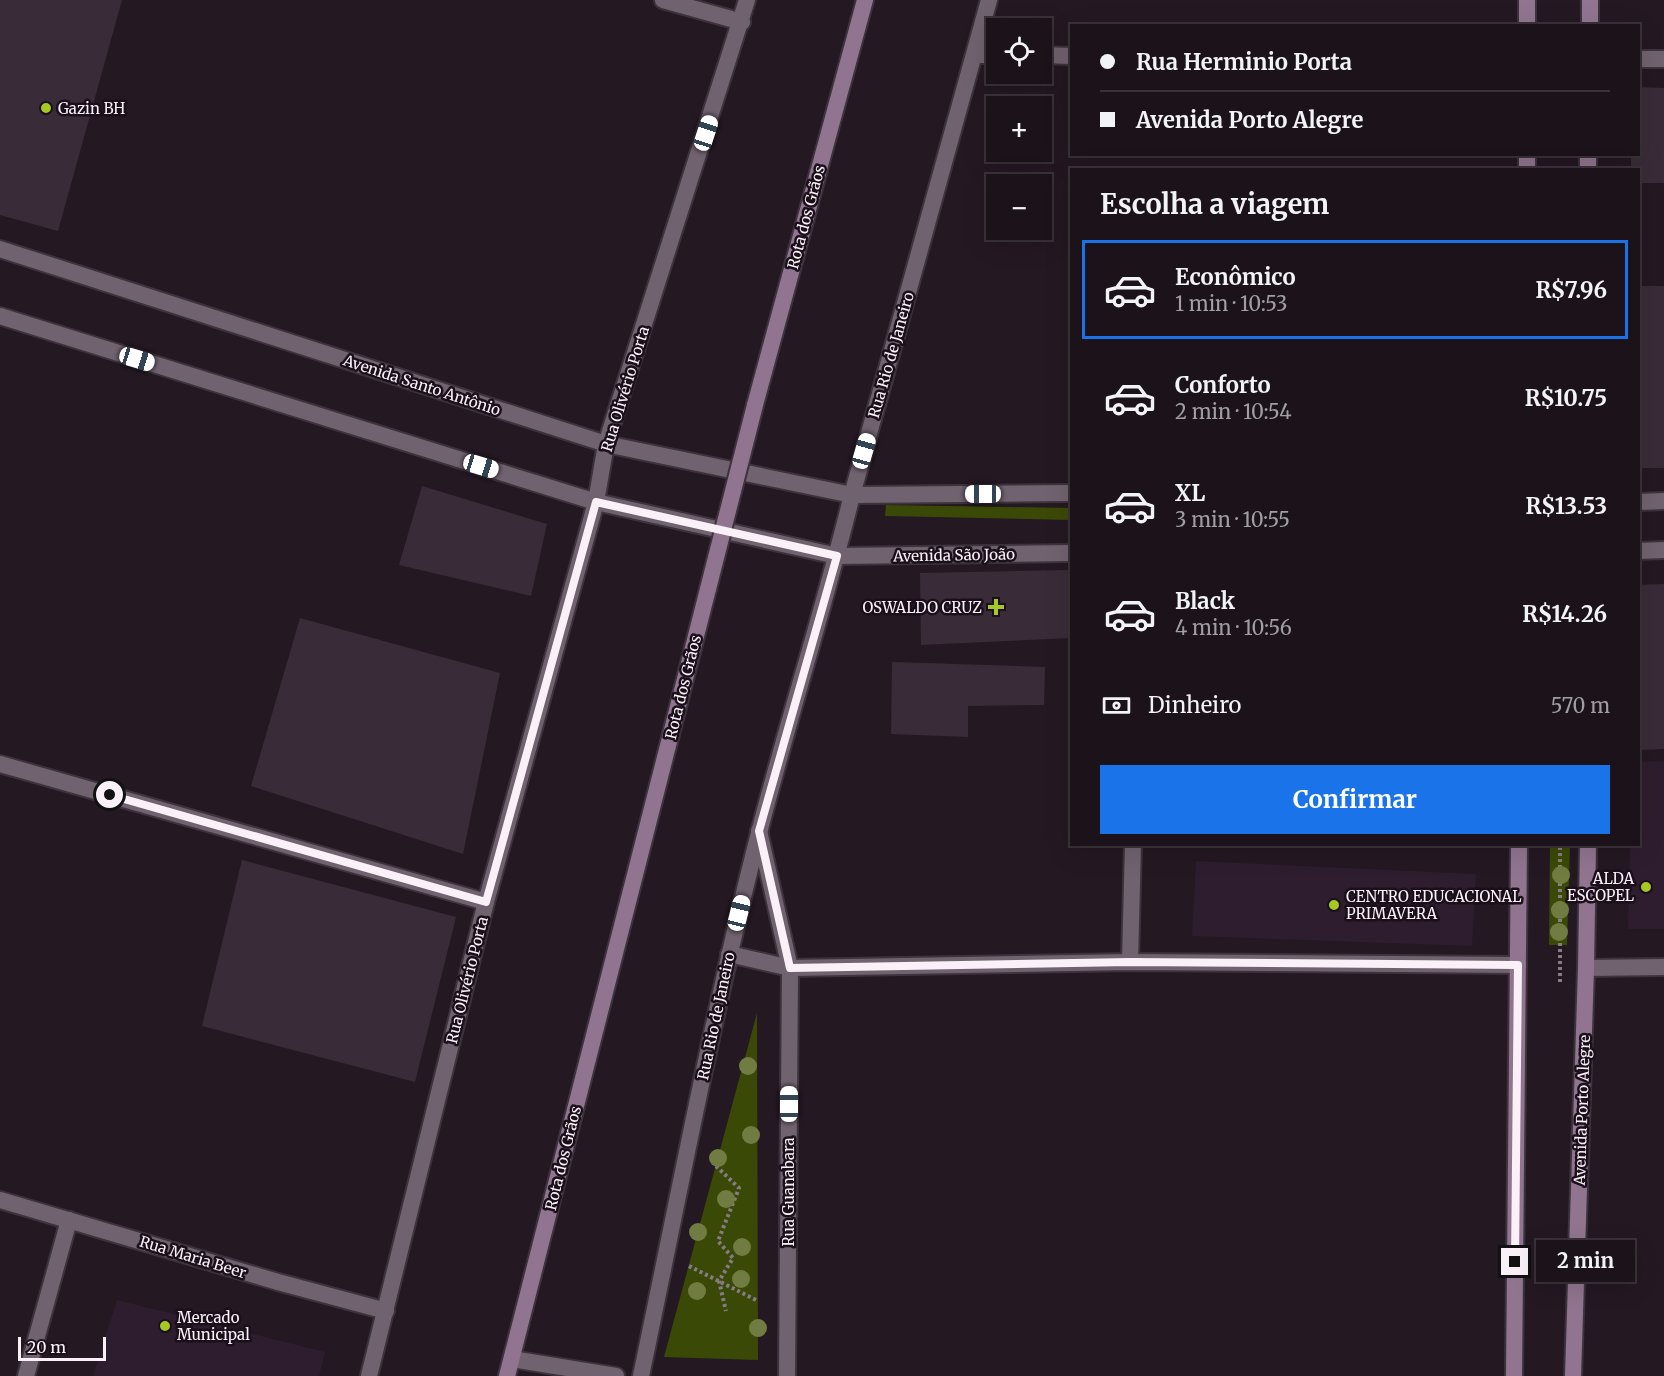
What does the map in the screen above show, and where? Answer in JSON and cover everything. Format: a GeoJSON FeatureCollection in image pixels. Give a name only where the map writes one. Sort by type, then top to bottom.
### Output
{"type":"FeatureCollection","features":[{"type":"Feature","properties":{"kind":"main road","name":"Rota dos Grãos"},"geometry":{"type":"LineString","coordinates":[[507,1376],[755,405],[865,0]]}},
{"type":"Feature","properties":{"kind":"main road"},"geometry":{"type":"LineString","coordinates":[[1527,0],[1527,24]]}},
{"type":"Feature","properties":{"kind":"main road"},"geometry":{"type":"LineString","coordinates":[[1590,0],[1590,24]]}},
{"type":"Feature","properties":{"kind":"main road"},"geometry":{"type":"LineString","coordinates":[[1514,1376],[1519,846]]}},
{"type":"Feature","properties":{"kind":"main road","name":"Avenida Porto Alegre"},"geometry":{"type":"LineString","coordinates":[[1573,1376],[1588,846]]}},
{"type":"Feature","properties":{"kind":"street"},"geometry":{"type":"LineString","coordinates":[[663,0],[742,22]]}},
{"type":"Feature","properties":{"kind":"street","name":"Rua Olivério Porta"},"geometry":{"type":"LineString","coordinates":[[369,1376],[486,902],[596,502],[606,444],[742,22],[747,0]]}},
{"type":"Feature","properties":{"kind":"street","name":"Rua Rio de Janeiro"},"geometry":{"type":"LineString","coordinates":[[641,1376],[729,954],[759,831],[837,556],[989,0]]}},
{"type":"Feature","properties":{"kind":"street"},"geometry":{"type":"LineString","coordinates":[[975,55],[986,55]]}},
{"type":"Feature","properties":{"kind":"street"},"geometry":{"type":"LineString","coordinates":[[1052,55],[1070,56]]}},
{"type":"Feature","properties":{"kind":"street"},"geometry":{"type":"LineString","coordinates":[[1640,59],[1664,59]]}},
{"type":"Feature","properties":{"kind":"street","name":"Avenida Santo Antônio"},"geometry":{"type":"LineString","coordinates":[[0,249],[606,444],[852,495]]}},
{"type":"Feature","properties":{"kind":"street"},"geometry":{"type":"LineString","coordinates":[[0,316],[596,502],[837,556]]}},
{"type":"Feature","properties":{"kind":"street"},"geometry":{"type":"LineString","coordinates":[[852,495],[1070,493]]}},
{"type":"Feature","properties":{"kind":"street"},"geometry":{"type":"LineString","coordinates":[[1640,502],[1664,501]]}},
{"type":"Feature","properties":{"kind":"street"},"geometry":{"type":"LineString","coordinates":[[1640,550],[1664,550]]}},
{"type":"Feature","properties":{"kind":"street","name":"Avenida São João"},"geometry":{"type":"LineString","coordinates":[[837,556],[1070,553]]}},
{"type":"Feature","properties":{"kind":"street"},"geometry":{"type":"LineString","coordinates":[[0,764],[486,902]]}},
{"type":"Feature","properties":{"kind":"street","name":"Rua Guanabara"},"geometry":{"type":"LineString","coordinates":[[759,831],[790,968],[787,1376]]}},
{"type":"Feature","properties":{"kind":"street"},"geometry":{"type":"LineString","coordinates":[[1130,962],[1133,846]]}},
{"type":"Feature","properties":{"kind":"street"},"geometry":{"type":"LineString","coordinates":[[729,954],[790,968],[1130,962],[1518,965]]}},
{"type":"Feature","properties":{"kind":"street"},"geometry":{"type":"LineString","coordinates":[[1586,968],[1664,967]]}},
{"type":"Feature","properties":{"kind":"street","name":"Rua Maria Beer"},"geometry":{"type":"LineString","coordinates":[[0,1200],[278,1282],[386,1311]]}},
{"type":"Feature","properties":{"kind":"street"},"geometry":{"type":"LineString","coordinates":[[26,1376],[69,1220]]}},
{"type":"Feature","properties":{"kind":"street"},"geometry":{"type":"LineString","coordinates":[[512,1359],[616,1376]]}},
{"type":"Feature","properties":{"kind":"path"},"geometry":{"type":"LineString","coordinates":[[716,1166],[739,1188],[718,1241],[734,1258],[719,1281],[726,1311]]}},
{"type":"Feature","properties":{"kind":"path"},"geometry":{"type":"LineString","coordinates":[[689,1266],[758,1301]]}},
{"type":"Feature","properties":{"kind":"shaded area","name":"ALDA ESCOPEL"},"geometry":{"type":"Polygon","coordinates":[[[1664,761],[1664,929],[1628,929],[1630,846],[1640,846],[1640,762],[1664,761]]]}},
{"type":"Feature","properties":{"kind":"shaded area","name":"CENTRO EDUCACIONAL PRIMAVERA"},"geometry":{"type":"Polygon","coordinates":[[[1196,861],[1476,874],[1472,946],[1192,936],[1196,861]]]}},
{"type":"Feature","properties":{"kind":"shaded area","name":"Mercado Municipal"},"geometry":{"type":"Polygon","coordinates":[[[117,1300],[325,1352],[319,1376],[93,1376],[117,1300]]]}},
{"type":"Feature","properties":{"kind":"green space"},"geometry":{"type":"Polygon","coordinates":[[[886,505],[1070,508],[1070,520],[885,516],[886,505]]]}},
{"type":"Feature","properties":{"kind":"green space"},"geometry":{"type":"Polygon","coordinates":[[[1550,846],[1570,846],[1567,945],[1549,945],[1550,846]]]}},
{"type":"Feature","properties":{"kind":"green space"},"geometry":{"type":"Polygon","coordinates":[[[757,1013],[758,1360],[664,1357],[757,1013]]]}},
{"type":"Feature","properties":{"kind":"building","name":"Gazin BH"},"geometry":{"type":"Polygon","coordinates":[[[0,0],[122,0],[58,231],[0,215],[0,0]]]}},
{"type":"Feature","properties":{"kind":"building"},"geometry":{"type":"Polygon","coordinates":[[[1640,87],[1664,88],[1664,183],[1640,183],[1640,168],[1631,168],[1631,156],[1640,156],[1640,87]]]}},
{"type":"Feature","properties":{"kind":"building"},"geometry":{"type":"Polygon","coordinates":[[[1640,286],[1664,286],[1664,468],[1640,468],[1640,286]]]}},
{"type":"Feature","properties":{"kind":"building"},"geometry":{"type":"Polygon","coordinates":[[[422,486],[547,524],[531,596],[399,565],[422,486]]]}},
{"type":"Feature","properties":{"kind":"building","name":"OSWALDO CRUZ"},"geometry":{"type":"Polygon","coordinates":[[[1070,570],[1070,638],[921,645],[920,573],[1070,570]]]}},
{"type":"Feature","properties":{"kind":"building"},"geometry":{"type":"Polygon","coordinates":[[[1664,584],[1664,749],[1640,750],[1640,585],[1664,584]]]}},
{"type":"Feature","properties":{"kind":"building"},"geometry":{"type":"Polygon","coordinates":[[[300,618],[500,673],[463,854],[251,786],[300,618]]]}},
{"type":"Feature","properties":{"kind":"building"},"geometry":{"type":"Polygon","coordinates":[[[892,662],[1045,667],[1044,705],[968,706],[968,737],[891,734],[892,662]]]}},
{"type":"Feature","properties":{"kind":"building"},"geometry":{"type":"Polygon","coordinates":[[[242,860],[456,917],[415,1082],[202,1026],[242,860]]]}},
{"type":"Feature","properties":{"kind":"place","name":"Gazin BH"},"geometry":{"type":"Point","coordinates":[46,108]}},
{"type":"Feature","properties":{"kind":"place","name":"OSWALDO CRUZ"},"geometry":{"type":"Point","coordinates":[996,607]}},
{"type":"Feature","properties":{"kind":"place","name":"ALDA ESCOPEL"},"geometry":{"type":"Point","coordinates":[1646,887]}},
{"type":"Feature","properties":{"kind":"place","name":"CENTRO EDUCACIONAL PRIMAVERA"},"geometry":{"type":"Point","coordinates":[1334,905]}},
{"type":"Feature","properties":{"kind":"place","name":"Mercado Municipal"},"geometry":{"type":"Point","coordinates":[165,1326]}},
{"type":"Feature","properties":{"kind":"route"},"geometry":{"type":"LineString","coordinates":[[110,795],[486,902],[596,502],[837,556],[759,831],[790,968],[1130,962],[1518,965],[1515,1262]]}}]}
